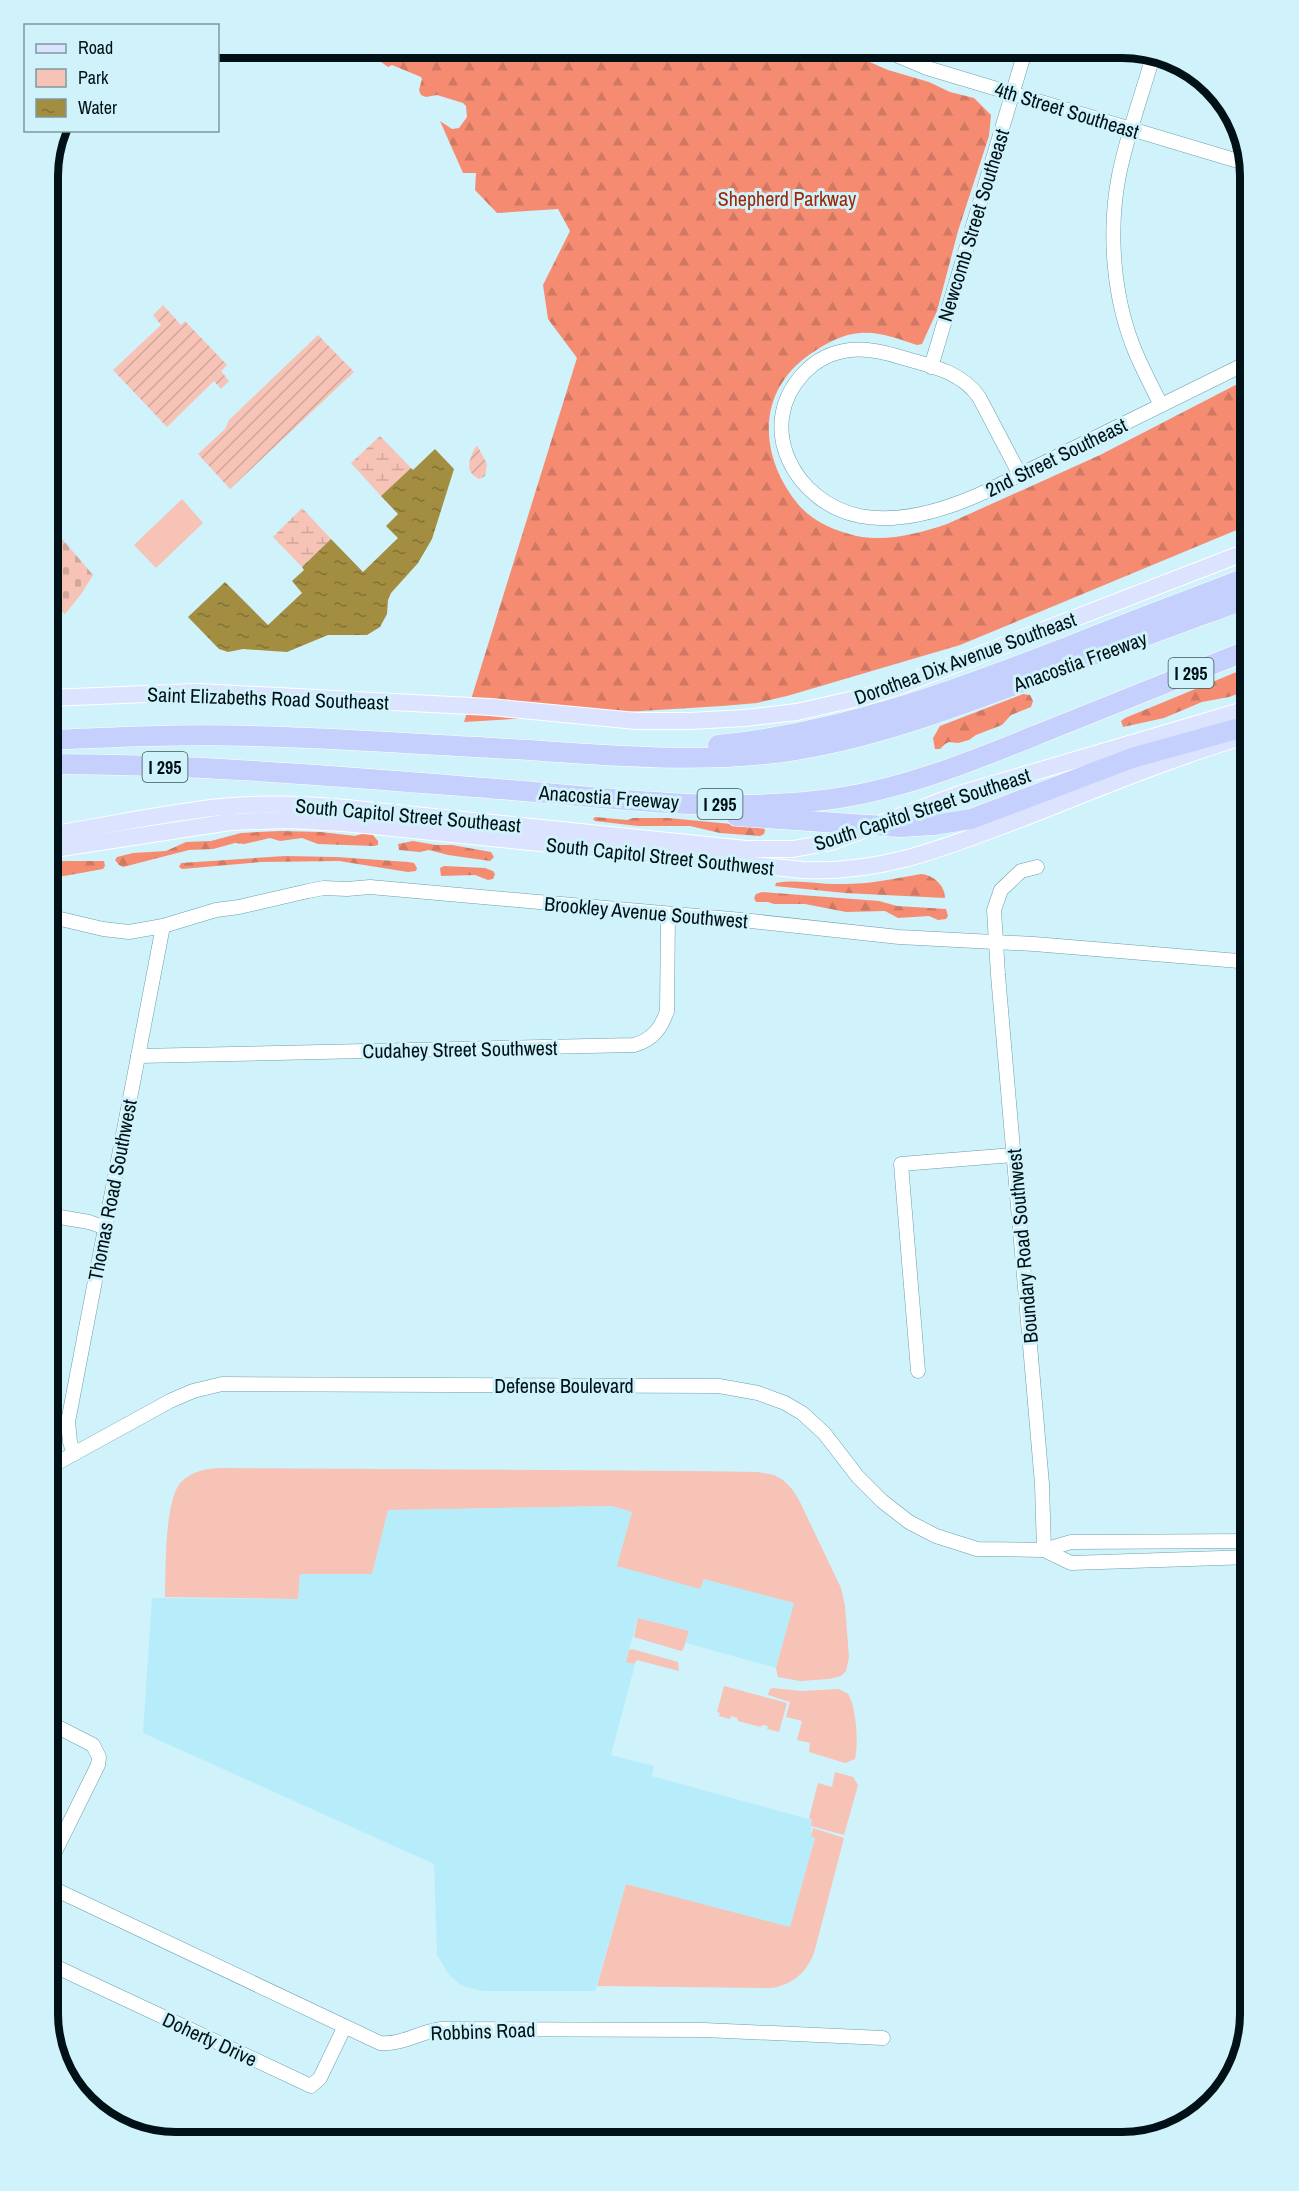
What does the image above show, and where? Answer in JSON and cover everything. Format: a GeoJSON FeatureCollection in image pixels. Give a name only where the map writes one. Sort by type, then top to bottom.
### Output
{"type":"FeatureCollection","features":[{"type":"Feature","properties":{"kind":"highway"},"geometry":{"type":"LineString","coordinates":[[529,750],[582,747],[647,749],[694,747],[753,741],[830,727],[941,694],[1240,580]]}},
{"type":"Feature","properties":{"kind":"highway","name":"Anacostia Freeway"},"geometry":{"type":"LineString","coordinates":[[59,740],[177,735],[252,736],[529,750],[582,755],[712,758],[775,753],[835,742],[948,710],[1240,601]]}},
{"type":"Feature","properties":{"kind":"highway","name":"Anacostia Freeway"},"geometry":{"type":"LineString","coordinates":[[59,765],[174,767],[335,776],[626,800],[694,803],[766,804],[837,798],[907,782],[967,762],[1240,654]]}},
{"type":"Feature","properties":{"kind":"highway"},"geometry":{"type":"LineString","coordinates":[[282,774],[336,784],[901,827],[970,819],[1132,759],[1240,727]]}},
{"type":"Feature","properties":{"kind":"main road","name":"Dorothea Dix Avenue Southeast"},"geometry":{"type":"LineString","coordinates":[[452,705],[673,722],[745,718],[815,708],[867,696],[919,680],[1240,554]]}},
{"type":"Feature","properties":{"kind":"main road","name":"Saint Elizabeths Road Southeast"},"geometry":{"type":"LineString","coordinates":[[59,698],[198,692],[452,705]]}},
{"type":"Feature","properties":{"kind":"main road","name":"South Capitol Street Southeast"},"geometry":{"type":"LineString","coordinates":[[59,833],[212,808],[291,804],[746,849],[793,849],[831,842],[960,794],[1240,711]]}},
{"type":"Feature","properties":{"kind":"main road","name":"South Capitol Street Southwest"},"geometry":{"type":"LineString","coordinates":[[59,848],[211,825],[286,820],[345,823],[786,869],[852,870],[890,864],[933,852],[1240,736]]}},
{"type":"Feature","properties":{"kind":"street","name":"4th Street Southeast"},"geometry":{"type":"LineString","coordinates":[[906,59],[927,68],[1239,161]]}},
{"type":"Feature","properties":{"kind":"street","name":"Newcomb Street Southeast"},"geometry":{"type":"LineString","coordinates":[[931,366],[1023,59]]}},
{"type":"Feature","properties":{"kind":"street"},"geometry":{"type":"LineString","coordinates":[[1151,63],[1119,174],[1114,229],[1115,260],[1124,313],[1134,350],[1161,405]]}},
{"type":"Feature","properties":{"kind":"street","name":"2nd Street Southeast"},"geometry":{"type":"LineString","coordinates":[[931,366],[887,353],[849,350],[821,359],[805,371],[793,387],[785,406],[782,425],[789,463],[799,480],[813,494],[835,508],[852,514],[879,518],[928,511],[968,499],[1020,475],[1240,366]]}},
{"type":"Feature","properties":{"kind":"street"},"geometry":{"type":"LineString","coordinates":[[931,366],[957,377],[974,390],[1020,475]]}},
{"type":"Feature","properties":{"kind":"street","name":"Boundary Road Southwest"},"geometry":{"type":"LineString","coordinates":[[1037,867],[1021,871],[1001,890],[994,910],[1042,1484],[1044,1550]]}},
{"type":"Feature","properties":{"kind":"street","name":"Brookley Avenue Southwest"},"geometry":{"type":"LineString","coordinates":[[59,919],[103,930],[129,932],[163,926],[216,910],[324,888],[385,887],[818,927],[899,937],[997,942],[1240,961]]}},
{"type":"Feature","properties":{"kind":"street","name":"Cudahey Street Southwest"},"geometry":{"type":"LineString","coordinates":[[138,1056],[633,1045],[649,1039],[656,1033],[667,1011],[668,914]]}},
{"type":"Feature","properties":{"kind":"street","name":"Thomas Road Southwest"},"geometry":{"type":"LineString","coordinates":[[74,1454],[68,1422],[163,926]]}},
{"type":"Feature","properties":{"kind":"street"},"geometry":{"type":"LineString","coordinates":[[918,1371],[901,1164],[1013,1155]]}},
{"type":"Feature","properties":{"kind":"street"},"geometry":{"type":"LineString","coordinates":[[58,1217],[89,1222],[106,1228]]}},
{"type":"Feature","properties":{"kind":"street","name":"Defense Boulevard"},"geometry":{"type":"LineString","coordinates":[[58,1462],[176,1398],[202,1388],[222,1384],[728,1386],[758,1393],[785,1403],[802,1413],[824,1433],[873,1494],[918,1528],[944,1540],[977,1548],[1044,1550]]}},
{"type":"Feature","properties":{"kind":"street"},"geometry":{"type":"LineString","coordinates":[[1044,1550],[1071,1542],[1240,1541]]}},
{"type":"Feature","properties":{"kind":"street"},"geometry":{"type":"LineString","coordinates":[[1044,1550],[1071,1563],[1240,1557]]}},
{"type":"Feature","properties":{"kind":"street"},"geometry":{"type":"LineString","coordinates":[[58,1727],[93,1745],[99,1757],[58,1845]]}},
{"type":"Feature","properties":{"kind":"street","name":"Robbins Road"},"geometry":{"type":"LineString","coordinates":[[58,1891],[377,2043],[391,2044],[426,2031],[441,2029],[704,2030],[883,2038]]}},
{"type":"Feature","properties":{"kind":"street","name":"Doherty Drive"},"geometry":{"type":"LineString","coordinates":[[58,1968],[311,2086],[321,2075],[344,2028]]}},
{"type":"Feature","properties":{"kind":"shaded area"},"geometry":{"type":"Polygon","coordinates":[[[612,1506],[632,1512],[618,1566],[700,1588],[704,1578],[794,1603],[776,1668],[686,1643],[688,1631],[638,1618],[626,1661],[635,1665],[611,1755],[654,1766],[652,1776],[812,1820],[811,1836],[815,1837],[790,1928],[626,1884],[595,1991],[483,1991],[469,1988],[461,1985],[449,1975],[437,1955],[434,1864],[143,1733],[152,1598],[298,1599],[300,1574],[372,1574],[387,1510],[612,1506]]]}},
{"type":"Feature","properties":{"kind":"green space","name":"Shepherd Parkway"},"geometry":{"type":"Polygon","coordinates":[[[377,59],[864,59],[888,70],[929,82],[950,92],[974,98],[991,115],[989,136],[958,231],[937,311],[922,344],[917,345],[874,333],[849,335],[818,349],[789,373],[779,388],[769,420],[772,455],[788,491],[808,514],[841,532],[873,538],[916,533],[947,524],[1100,455],[1240,383],[1240,529],[960,645],[787,696],[757,703],[722,706],[464,722],[577,358],[548,319],[543,285],[570,231],[558,209],[497,213],[475,190],[476,173],[463,173],[440,121],[452,129],[459,128],[467,117],[466,106],[437,95],[426,97],[421,95],[419,90],[421,77],[392,65],[388,67],[377,59]]]}},
{"type":"Feature","properties":{"kind":"green space"},"geometry":{"type":"Polygon","coordinates":[[[163,305],[181,325],[185,321],[227,365],[221,371],[229,381],[221,389],[214,381],[167,427],[113,370],[161,325],[153,315],[163,305]]]}},
{"type":"Feature","properties":{"kind":"green space"},"geometry":{"type":"Polygon","coordinates":[[[318,335],[354,372],[230,489],[198,454],[225,429],[229,420],[318,335]]]}},
{"type":"Feature","properties":{"kind":"green space"},"geometry":{"type":"Polygon","coordinates":[[[380,436],[411,468],[381,496],[351,463],[380,436]]]}},
{"type":"Feature","properties":{"kind":"green space"},"geometry":{"type":"Polygon","coordinates":[[[476,446],[487,464],[485,476],[479,479],[471,473],[469,465],[476,446]]]}},
{"type":"Feature","properties":{"kind":"green space"},"geometry":{"type":"Polygon","coordinates":[[[182,499],[203,523],[156,568],[134,545],[182,499]]]}},
{"type":"Feature","properties":{"kind":"green space"},"geometry":{"type":"Polygon","coordinates":[[[302,508],[331,539],[302,567],[273,537],[302,508]]]}},
{"type":"Feature","properties":{"kind":"green space"},"geometry":{"type":"Polygon","coordinates":[[[59,536],[93,575],[65,614],[59,609],[59,536]]]}},
{"type":"Feature","properties":{"kind":"green space"},"geometry":{"type":"Polygon","coordinates":[[[1240,671],[1240,693],[1202,702],[1164,718],[1123,727],[1121,721],[1240,671]]]}},
{"type":"Feature","properties":{"kind":"green space"},"geometry":{"type":"Polygon","coordinates":[[[1023,694],[1030,695],[1033,701],[1031,707],[1011,715],[1002,725],[969,740],[958,743],[949,742],[940,749],[935,749],[933,738],[940,726],[1023,694]]]}},
{"type":"Feature","properties":{"kind":"green space"},"geometry":{"type":"Polygon","coordinates":[[[595,817],[627,820],[668,818],[763,827],[765,830],[760,836],[720,833],[690,826],[638,826],[595,821],[593,819],[595,817]]]}},
{"type":"Feature","properties":{"kind":"green space"},"geometry":{"type":"Polygon","coordinates":[[[280,831],[355,836],[372,834],[378,841],[378,845],[318,844],[302,838],[280,841],[270,838],[213,849],[189,850],[123,867],[115,860],[117,857],[133,853],[166,851],[186,842],[211,841],[241,833],[280,831]]]}},
{"type":"Feature","properties":{"kind":"green space"},"geometry":{"type":"Polygon","coordinates":[[[413,841],[491,852],[494,857],[490,861],[429,850],[420,852],[399,850],[398,844],[413,841]]]}},
{"type":"Feature","properties":{"kind":"green space"},"geometry":{"type":"Polygon","coordinates":[[[285,856],[408,862],[414,863],[417,868],[416,871],[408,872],[339,861],[261,862],[182,869],[179,867],[181,863],[285,856]]]}},
{"type":"Feature","properties":{"kind":"green space"},"geometry":{"type":"Polygon","coordinates":[[[59,861],[104,861],[103,869],[59,875],[59,861]]]}},
{"type":"Feature","properties":{"kind":"green space"},"geometry":{"type":"Polygon","coordinates":[[[444,866],[485,868],[495,874],[493,879],[488,880],[475,875],[441,876],[440,868],[444,866]]]}},
{"type":"Feature","properties":{"kind":"green space"},"geometry":{"type":"Polygon","coordinates":[[[921,874],[930,876],[938,882],[945,898],[845,893],[775,886],[776,883],[791,881],[858,884],[921,874]]]}},
{"type":"Feature","properties":{"kind":"green space"},"geometry":{"type":"Polygon","coordinates":[[[762,892],[879,901],[897,906],[946,909],[948,916],[946,919],[938,920],[929,916],[898,918],[885,911],[846,912],[805,904],[756,902],[754,898],[756,894],[762,892]]]}},
{"type":"Feature","properties":{"kind":"green space"},"geometry":{"type":"Polygon","coordinates":[[[225,1468],[692,1471],[758,1472],[774,1475],[792,1489],[799,1500],[841,1588],[845,1606],[849,1657],[846,1671],[841,1676],[829,1679],[800,1681],[778,1677],[776,1668],[794,1603],[704,1579],[700,1589],[617,1566],[632,1512],[612,1506],[388,1510],[372,1574],[300,1574],[298,1599],[165,1597],[167,1537],[175,1491],[181,1482],[196,1472],[225,1468]]]}},
{"type":"Feature","properties":{"kind":"green space"},"geometry":{"type":"Polygon","coordinates":[[[638,1618],[689,1631],[683,1650],[634,1637],[638,1618]]]}},
{"type":"Feature","properties":{"kind":"green space"},"geometry":{"type":"Polygon","coordinates":[[[629,1650],[678,1662],[679,1671],[637,1660],[634,1664],[626,1662],[629,1650]]]}},
{"type":"Feature","properties":{"kind":"green space"},"geometry":{"type":"Polygon","coordinates":[[[724,1686],[787,1703],[779,1732],[767,1729],[768,1726],[762,1725],[761,1727],[738,1721],[737,1718],[731,1716],[730,1719],[719,1716],[720,1713],[717,1712],[724,1686]]]}},
{"type":"Feature","properties":{"kind":"green space"},"geometry":{"type":"Polygon","coordinates":[[[770,1689],[801,1691],[839,1689],[848,1694],[856,1725],[855,1759],[845,1763],[809,1752],[810,1743],[797,1740],[802,1721],[786,1717],[790,1702],[768,1695],[770,1689]]]}},
{"type":"Feature","properties":{"kind":"green space"},"geometry":{"type":"Polygon","coordinates":[[[835,1772],[853,1777],[858,1785],[844,1835],[811,1826],[812,1820],[809,1818],[818,1783],[832,1787],[835,1772]]]}},
{"type":"Feature","properties":{"kind":"green space"},"geometry":{"type":"Polygon","coordinates":[[[813,1828],[844,1838],[814,1953],[803,1972],[798,1976],[786,1984],[772,1988],[597,1986],[626,1884],[790,1927],[815,1838],[811,1836],[813,1828]]]}},
{"type":"Feature","properties":{"kind":"water"},"geometry":{"type":"Polygon","coordinates":[[[435,449],[454,469],[432,539],[418,563],[391,593],[387,614],[380,627],[367,635],[328,635],[287,652],[243,649],[228,652],[219,649],[188,617],[225,582],[268,625],[302,593],[292,581],[304,570],[302,567],[331,539],[363,572],[398,538],[386,526],[398,514],[381,496],[435,449]]]}}]}
